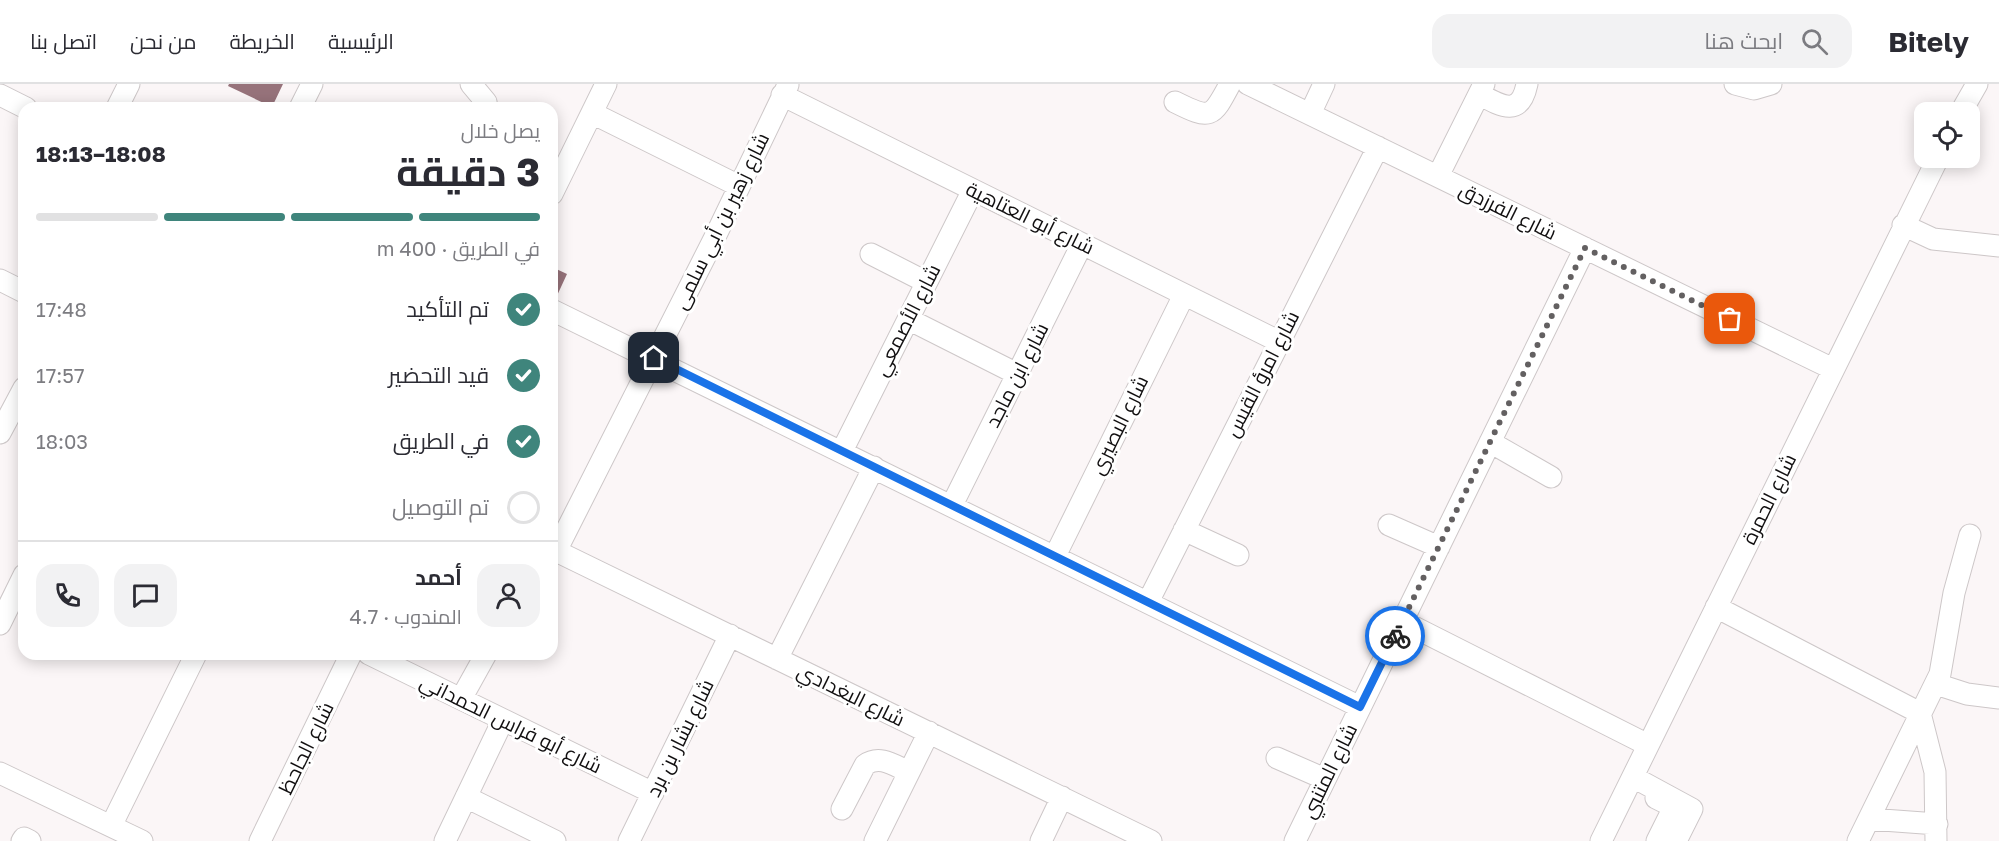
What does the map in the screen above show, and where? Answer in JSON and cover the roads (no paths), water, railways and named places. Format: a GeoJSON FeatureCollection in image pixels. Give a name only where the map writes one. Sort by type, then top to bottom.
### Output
{"type":"FeatureCollection","features":[{"type":"Feature","properties":{"kind":"street"},"geometry":{"type":"LineString","coordinates":[[303,102],[312,84]]}},
{"type":"Feature","properties":{"kind":"street"},"geometry":{"type":"LineString","coordinates":[[471,84],[486,102]]}},
{"type":"Feature","properties":{"kind":"street"},"geometry":{"type":"LineString","coordinates":[[558,182],[606,84]]}},
{"type":"Feature","properties":{"kind":"street"},"geometry":{"type":"LineString","coordinates":[[1175,102],[1200,114],[1208,115],[1216,110],[1230,84]]}},
{"type":"Feature","properties":{"kind":"street","name":"شارع الفرزدق"},"geometry":{"type":"LineString","coordinates":[[1248,84],[1833,369]]}},
{"type":"Feature","properties":{"kind":"street"},"geometry":{"type":"LineString","coordinates":[[1310,114],[1324,84]]}},
{"type":"Feature","properties":{"kind":"street"},"geometry":{"type":"LineString","coordinates":[[1437,176],[1481,89],[1507,108],[1525,98],[1527,84]]}},
{"type":"Feature","properties":{"kind":"street"},"geometry":{"type":"LineString","coordinates":[[1735,84],[1754,89],[1771,84]]}},
{"type":"Feature","properties":{"kind":"street"},"geometry":{"type":"LineString","coordinates":[[1966,102],[1975,86]]}},
{"type":"Feature","properties":{"kind":"street","name":"شارع زهير بن أبي سلمى"},"geometry":{"type":"LineString","coordinates":[[558,542],[654,358],[785,90]]}},
{"type":"Feature","properties":{"kind":"street","name":"شارع أبو العتاهية"},"geometry":{"type":"LineString","coordinates":[[785,90],[973,190],[1278,341]]}},
{"type":"Feature","properties":{"kind":"street"},"geometry":{"type":"LineString","coordinates":[[0,95],[18,104]]}},
{"type":"Feature","properties":{"kind":"street"},"geometry":{"type":"LineString","coordinates":[[592,113],[739,186]]}},
{"type":"Feature","properties":{"kind":"street","name":"شارع امرؤ القيس"},"geometry":{"type":"LineString","coordinates":[[1148,602],[1378,147]]}},
{"type":"Feature","properties":{"kind":"street","name":"شارع الحمرة"},"geometry":{"type":"LineString","coordinates":[[1601,841],[1933,168]]}},
{"type":"Feature","properties":{"kind":"street","name":"شارع الأصمعي"},"geometry":{"type":"LineString","coordinates":[[842,451],[973,190]]}},
{"type":"Feature","properties":{"kind":"street"},"geometry":{"type":"LineString","coordinates":[[1903,225],[1923,235],[1944,241],[1999,246]]}},
{"type":"Feature","properties":{"kind":"street","name":"شارع ابن ماجد"},"geometry":{"type":"LineString","coordinates":[[952,505],[1083,244]]}},
{"type":"Feature","properties":{"kind":"street","name":"شارع المتنبي"},"geometry":{"type":"LineString","coordinates":[[1294,841],[1585,248]]}},
{"type":"Feature","properties":{"kind":"street"},"geometry":{"type":"LineString","coordinates":[[871,254],[926,282]]}},
{"type":"Feature","properties":{"kind":"street"},"geometry":{"type":"LineString","coordinates":[[0,280],[18,289]]}},
{"type":"Feature","properties":{"kind":"street","name":"شارع البصيري"},"geometry":{"type":"LineString","coordinates":[[1055,556],[1184,295]]}},
{"type":"Feature","properties":{"kind":"street"},"geometry":{"type":"LineString","coordinates":[[558,313],[654,358],[1360,707]]}},
{"type":"Feature","properties":{"kind":"street"},"geometry":{"type":"LineString","coordinates":[[908,319],[1017,374]]}},
{"type":"Feature","properties":{"kind":"street"},"geometry":{"type":"LineString","coordinates":[[0,433],[18,399]]}},
{"type":"Feature","properties":{"kind":"street"},"geometry":{"type":"LineString","coordinates":[[1490,442],[1551,477]]}},
{"type":"Feature","properties":{"kind":"street"},"geometry":{"type":"LineString","coordinates":[[777,659],[874,467]]}},
{"type":"Feature","properties":{"kind":"street"},"geometry":{"type":"LineString","coordinates":[[1389,525],[1438,547]]}},
{"type":"Feature","properties":{"kind":"street"},"geometry":{"type":"LineString","coordinates":[[1184,530],[1238,555]]}},
{"type":"Feature","properties":{"kind":"street"},"geometry":{"type":"LineString","coordinates":[[1858,841],[1936,684],[1942,664],[1954,593],[1970,535]]}},
{"type":"Feature","properties":{"kind":"street","name":"شارع البغدادي"},"geometry":{"type":"LineString","coordinates":[[558,552],[1062,797],[1127,836],[1151,841]]}},
{"type":"Feature","properties":{"kind":"street"},"geometry":{"type":"LineString","coordinates":[[0,624],[18,587]]}},
{"type":"Feature","properties":{"kind":"street"},"geometry":{"type":"LineString","coordinates":[[1716,607],[1920,713],[1935,772],[1936,833],[1869,819]]}},
{"type":"Feature","properties":{"kind":"street"},"geometry":{"type":"LineString","coordinates":[[1402,621],[1648,745]]}},
{"type":"Feature","properties":{"kind":"street","name":"شارع بشار بن برد"},"geometry":{"type":"LineString","coordinates":[[629,841],[730,635]]}},
{"type":"Feature","properties":{"kind":"street"},"geometry":{"type":"LineString","coordinates":[[111,826],[193,660]]}},
{"type":"Feature","properties":{"kind":"street","name":"شارع الجاحظ"},"geometry":{"type":"LineString","coordinates":[[260,841],[348,660]]}},
{"type":"Feature","properties":{"kind":"street","name":"شارع أبو فراس الحمداني"},"geometry":{"type":"LineString","coordinates":[[381,660],[652,793]]}},
{"type":"Feature","properties":{"kind":"street"},"geometry":{"type":"LineString","coordinates":[[461,699],[483,660]]}},
{"type":"Feature","properties":{"kind":"street"},"geometry":{"type":"LineString","coordinates":[[1936,684],[1967,694],[1999,698]]}},
{"type":"Feature","properties":{"kind":"street"},"geometry":{"type":"LineString","coordinates":[[445,841],[504,720]]}},
{"type":"Feature","properties":{"kind":"street"},"geometry":{"type":"LineString","coordinates":[[875,841],[928,732]]}},
{"type":"Feature","properties":{"kind":"street"},"geometry":{"type":"LineString","coordinates":[[1277,758],[1325,779]]}},
{"type":"Feature","properties":{"kind":"street"},"geometry":{"type":"LineString","coordinates":[[842,809],[865,765],[870,761],[885,761],[909,772]]}},
{"type":"Feature","properties":{"kind":"street"},"geometry":{"type":"LineString","coordinates":[[0,773],[142,841]]}},
{"type":"Feature","properties":{"kind":"street"},"geometry":{"type":"LineString","coordinates":[[1631,780],[1674,807],[1657,841]]}},
{"type":"Feature","properties":{"kind":"street"},"geometry":{"type":"LineString","coordinates":[[1631,780],[1692,809],[1676,841]]}},
{"type":"Feature","properties":{"kind":"street"},"geometry":{"type":"LineString","coordinates":[[466,797],[555,841]]}},
{"type":"Feature","properties":{"kind":"street"},"geometry":{"type":"LineString","coordinates":[[1041,841],[1062,797]]}},
{"type":"Feature","properties":{"kind":"street"},"geometry":{"type":"LineString","coordinates":[[22,841],[24,838],[30,841]]}}]}
